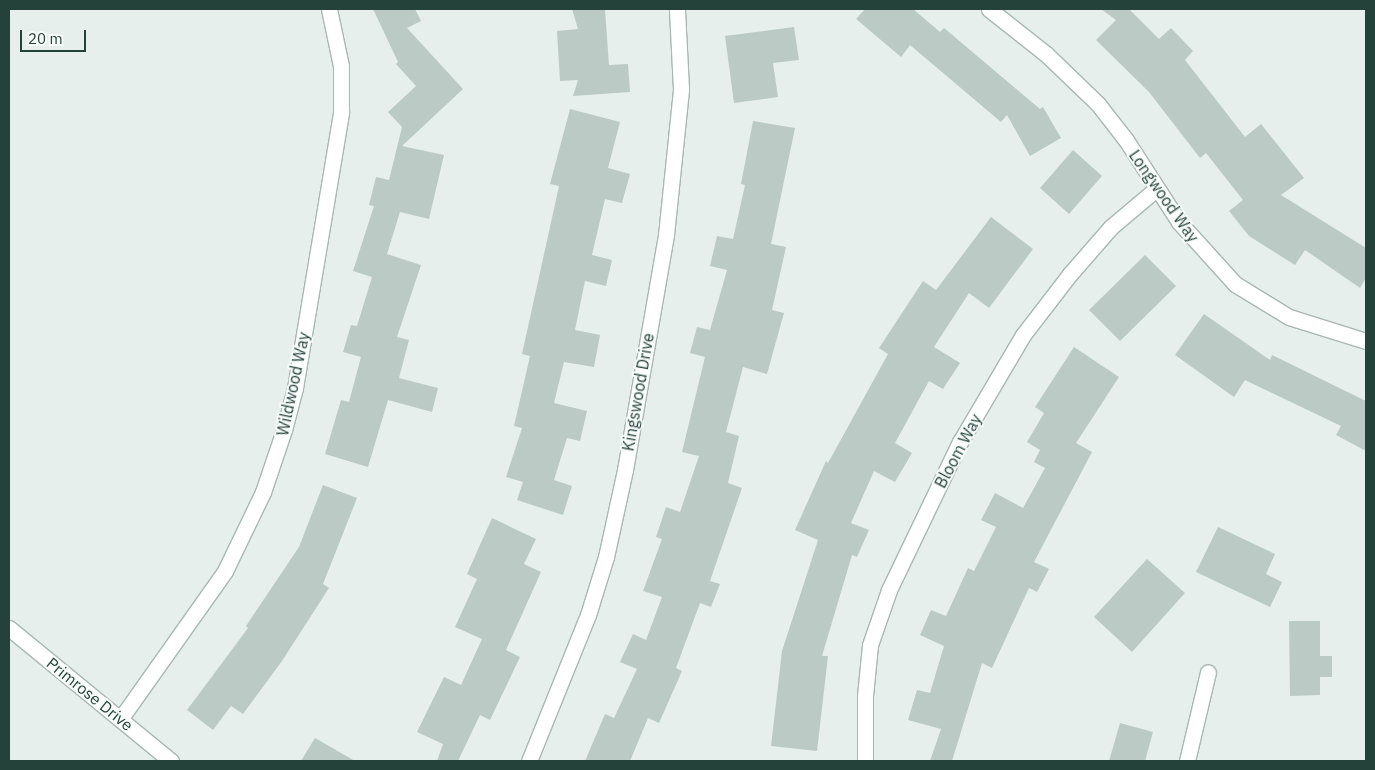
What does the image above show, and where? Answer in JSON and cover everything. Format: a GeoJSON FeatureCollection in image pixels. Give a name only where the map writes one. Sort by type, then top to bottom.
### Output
{"type":"FeatureCollection","features":[{"type":"Feature","properties":{"kind":"street","name":"Wildwood Way"},"geometry":{"type":"LineString","coordinates":[[121,718],[225,571],[263,492],[284,430],[296,378],[341,112],[342,66],[329,9]]}},
{"type":"Feature","properties":{"kind":"street","name":"Kingswood Drive"},"geometry":{"type":"LineString","coordinates":[[529,761],[588,615],[606,558],[625,470],[666,235],[681,89],[677,9]]}},
{"type":"Feature","properties":{"kind":"street","name":"Longwood Way"},"geometry":{"type":"LineString","coordinates":[[989,9],[1046,54],[1098,104],[1126,140],[1156,190],[1185,230],[1235,284],[1289,317],[1366,340]]}},
{"type":"Feature","properties":{"kind":"street","name":"Bloom Way"},"geometry":{"type":"LineString","coordinates":[[864,761],[865,696],[870,645],[889,590],[960,442],[1023,335],[1070,274],[1111,227],[1156,190]]}},
{"type":"Feature","properties":{"kind":"street","name":"Primrose Drive"},"geometry":{"type":"LineString","coordinates":[[9,628],[121,718],[171,761]]}},
{"type":"Feature","properties":{"kind":"street"},"geometry":{"type":"LineString","coordinates":[[1186,761],[1208,672]]}},
{"type":"Feature","properties":{"kind":"building"},"geometry":{"type":"Polygon","coordinates":[[[373,9],[415,9],[421,21],[407,28],[463,89],[402,146],[444,155],[429,219],[400,212],[387,254],[421,265],[397,337],[409,340],[399,378],[438,388],[432,412],[388,400],[368,467],[325,454],[341,400],[349,402],[361,357],[343,352],[351,325],[357,326],[372,277],[353,271],[374,206],[369,205],[376,177],[389,180],[402,127],[388,112],[416,86],[396,64],[398,62],[373,9]]]}},
{"type":"Feature","properties":{"kind":"building"},"geometry":{"type":"Polygon","coordinates":[[[572,9],[605,9],[609,65],[628,64],[630,92],[573,96],[578,80],[560,81],[557,31],[578,29],[572,9]]]}},
{"type":"Feature","properties":{"kind":"building"},"geometry":{"type":"Polygon","coordinates":[[[865,9],[913,9],[940,32],[944,28],[1040,109],[1043,107],[1061,138],[1030,156],[1007,115],[1001,122],[910,45],[901,57],[856,19],[865,9]]]}},
{"type":"Feature","properties":{"kind":"building"},"geometry":{"type":"Polygon","coordinates":[[[1101,9],[1129,9],[1159,39],[1171,28],[1193,51],[1185,60],[1245,137],[1261,124],[1304,178],[1281,195],[1366,248],[1366,278],[1360,288],[1305,250],[1295,265],[1249,236],[1229,211],[1243,200],[1206,153],[1200,158],[1149,92],[1096,40],[1116,20],[1101,9]]]}},
{"type":"Feature","properties":{"kind":"building"},"geometry":{"type":"Polygon","coordinates":[[[794,27],[799,60],[773,63],[778,97],[734,103],[725,36],[794,27]]]}},
{"type":"Feature","properties":{"kind":"building"},"geometry":{"type":"Polygon","coordinates":[[[570,109],[620,122],[608,168],[630,174],[622,203],[605,199],[592,255],[612,260],[606,286],[585,281],[575,330],[600,335],[594,367],[564,362],[554,403],[587,411],[580,441],[567,438],[554,480],[572,486],[563,515],[517,500],[523,482],[506,477],[522,428],[514,426],[530,356],[522,354],[559,186],[550,184],[570,109]]]}},
{"type":"Feature","properties":{"kind":"building"},"geometry":{"type":"Polygon","coordinates":[[[753,121],[795,128],[771,244],[786,247],[772,310],[784,313],[767,374],[743,367],[726,432],[739,436],[728,483],[742,488],[710,581],[720,584],[711,607],[700,603],[676,668],[682,671],[659,723],[648,718],[630,761],[585,761],[605,714],[614,718],[637,669],[620,662],[633,634],[646,640],[662,597],[643,591],[662,539],[656,537],[666,507],[680,512],[699,456],[682,452],[705,357],[690,353],[697,327],[710,330],[727,270],[710,266],[717,236],[733,239],[745,185],[741,184],[753,121]]]}},
{"type":"Feature","properties":{"kind":"building"},"geometry":{"type":"Polygon","coordinates":[[[1073,150],[1102,176],[1069,214],[1040,188],[1073,150]]]}},
{"type":"Feature","properties":{"kind":"building"},"geometry":{"type":"Polygon","coordinates":[[[991,217],[1033,249],[989,308],[969,293],[934,347],[960,363],[943,389],[929,381],[895,443],[912,453],[895,482],[874,471],[851,523],[869,530],[857,557],[852,555],[822,656],[828,656],[817,751],[771,746],[782,651],[818,540],[795,530],[826,461],[828,463],[888,354],[879,348],[923,281],[936,290],[991,217]]]}},
{"type":"Feature","properties":{"kind":"building"},"geometry":{"type":"Polygon","coordinates":[[[1145,255],[1176,286],[1120,341],[1089,310],[1145,255]]]}},
{"type":"Feature","properties":{"kind":"building"},"geometry":{"type":"Polygon","coordinates":[[[1204,314],[1270,360],[1272,355],[1366,401],[1366,451],[1336,435],[1341,426],[1245,380],[1234,397],[1175,355],[1204,314]]]}},
{"type":"Feature","properties":{"kind":"building"},"geometry":{"type":"Polygon","coordinates":[[[1074,347],[1119,377],[1076,443],[1092,452],[1034,562],[1049,569],[1037,592],[1029,588],[992,668],[982,663],[952,761],[930,761],[941,729],[908,720],[917,690],[930,693],[944,646],[920,635],[931,610],[946,616],[968,568],[974,571],[996,527],[981,520],[995,493],[1023,508],[1045,468],[1034,462],[1040,450],[1027,442],[1044,413],[1035,407],[1074,347]]]}},
{"type":"Feature","properties":{"kind":"building"},"geometry":{"type":"Polygon","coordinates":[[[323,485],[357,498],[323,584],[329,588],[282,661],[243,714],[231,706],[213,730],[187,710],[248,628],[246,626],[299,547],[323,485]]]}},
{"type":"Feature","properties":{"kind":"building"},"geometry":{"type":"Polygon","coordinates":[[[492,518],[536,539],[524,564],[541,572],[506,650],[520,657],[490,720],[480,715],[458,761],[437,761],[443,744],[417,732],[444,677],[461,685],[482,639],[455,627],[477,579],[467,574],[492,518]]]}},
{"type":"Feature","properties":{"kind":"building"},"geometry":{"type":"Polygon","coordinates":[[[1218,527],[1275,554],[1266,574],[1282,582],[1270,607],[1196,572],[1218,527]]]}},
{"type":"Feature","properties":{"kind":"building"},"geometry":{"type":"Polygon","coordinates":[[[1147,559],[1185,593],[1132,652],[1094,617],[1147,559]]]}},
{"type":"Feature","properties":{"kind":"building"},"geometry":{"type":"Polygon","coordinates":[[[1289,621],[1320,621],[1320,656],[1332,656],[1332,677],[1320,677],[1320,695],[1290,696],[1289,621]]]}},
{"type":"Feature","properties":{"kind":"building"},"geometry":{"type":"Polygon","coordinates":[[[1120,723],[1153,732],[1145,761],[1109,761],[1120,723]]]}},
{"type":"Feature","properties":{"kind":"building"},"geometry":{"type":"Polygon","coordinates":[[[315,738],[355,761],[301,761],[315,738]]]}}]}
